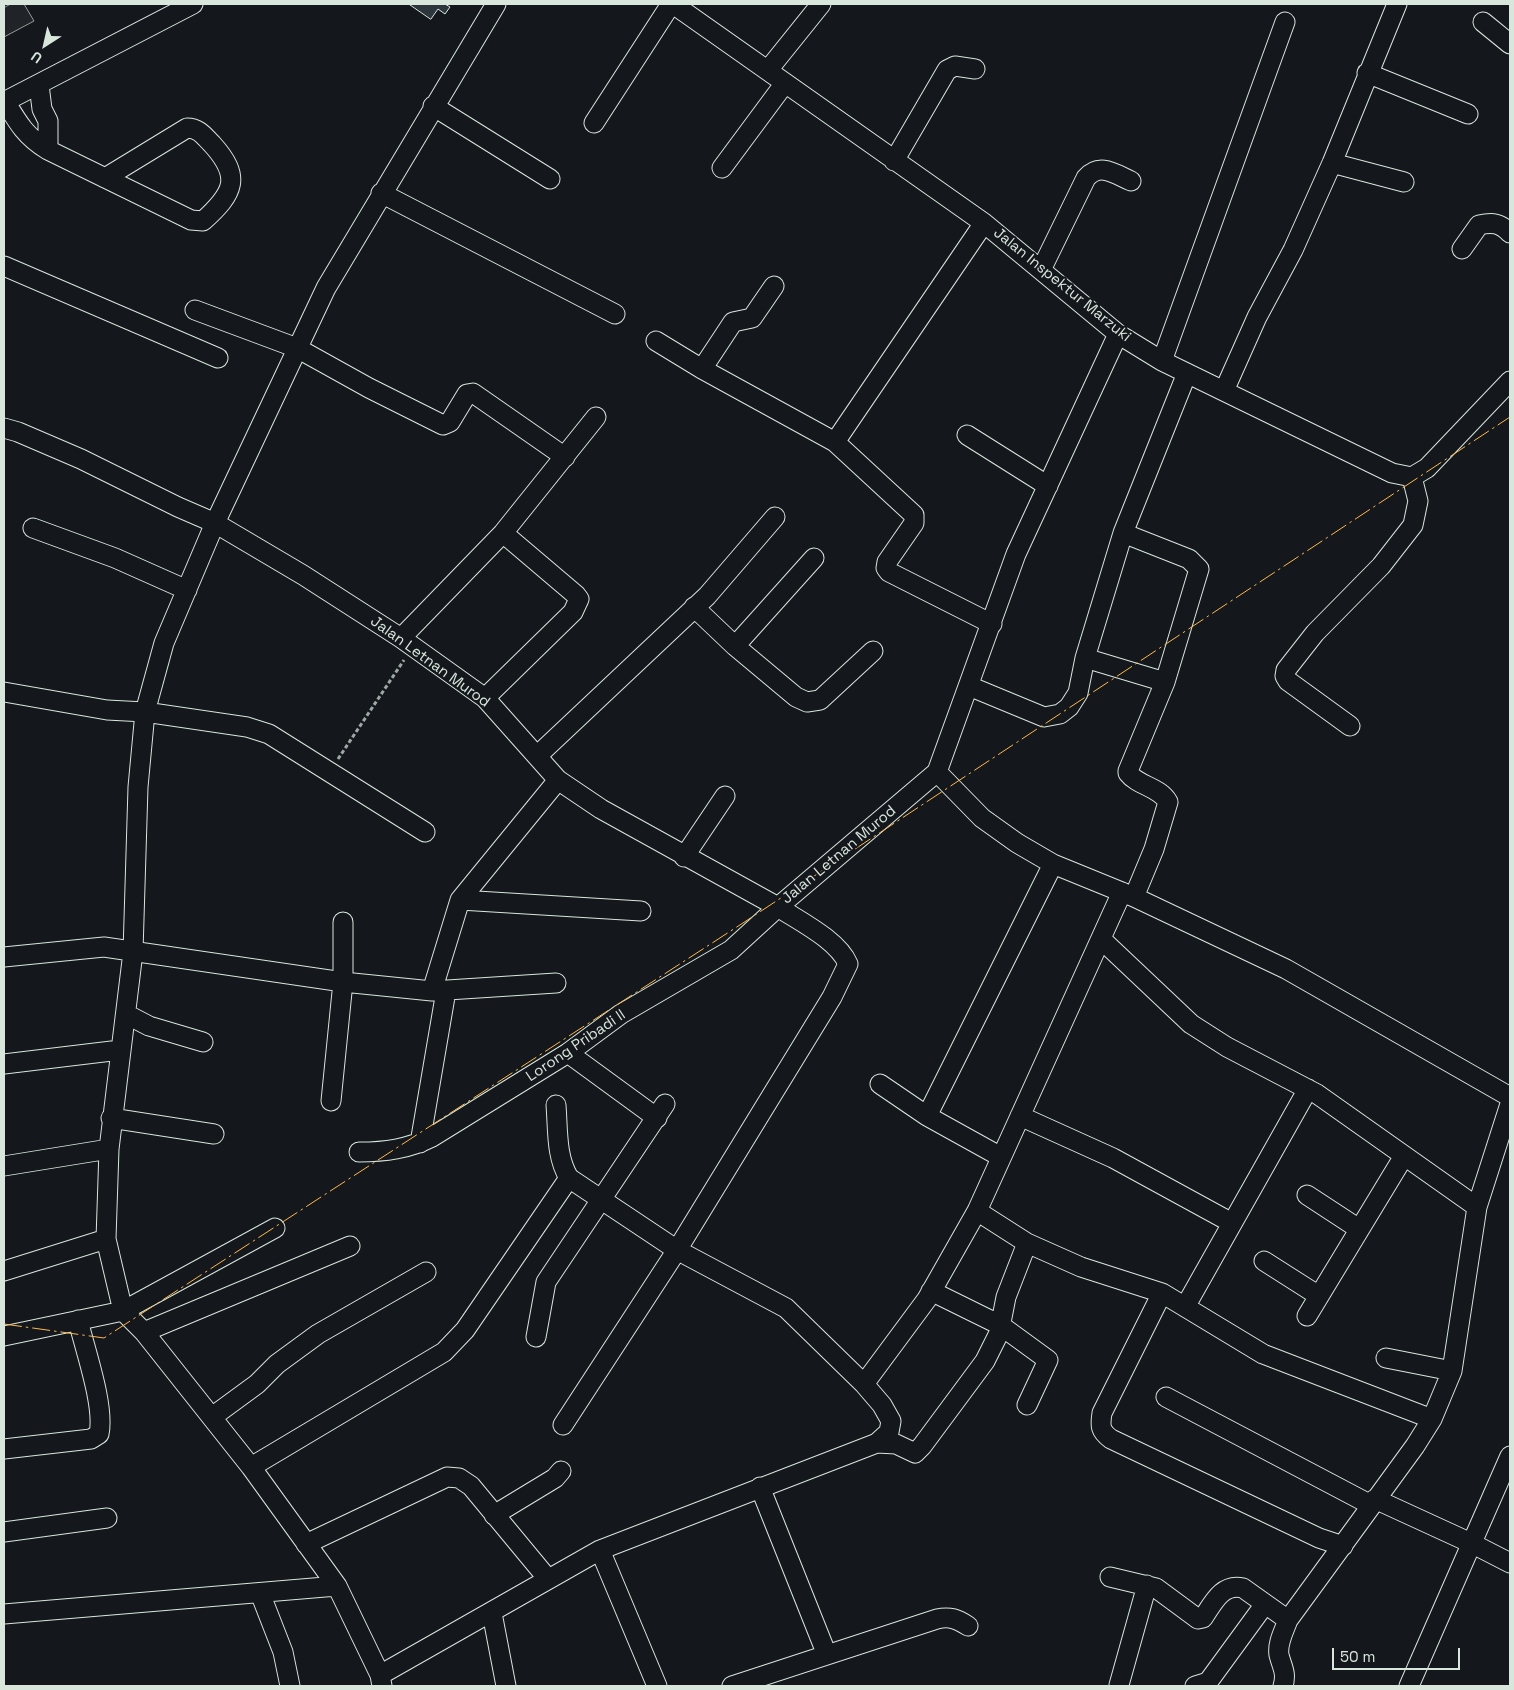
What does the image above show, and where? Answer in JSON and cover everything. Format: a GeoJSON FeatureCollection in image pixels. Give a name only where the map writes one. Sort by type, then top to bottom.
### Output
{"type":"FeatureCollection","features":[{"type":"Feature","properties":{"kind":"street"},"geometry":{"type":"LineString","coordinates":[[105,178],[187,128],[201,133],[230,167],[232,175],[226,195],[203,221],[197,222],[105,178],[32,141],[17,123],[4,102],[193,4]]}},
{"type":"Feature","properties":{"kind":"street"},"geometry":{"type":"LineString","coordinates":[[496,4],[433,106],[326,288],[216,523],[164,643],[145,712],[138,787],[133,952],[111,1118],[109,1149],[106,1239],[123,1311],[144,1332],[251,1467],[337,1586],[381,1681],[548,1579],[600,1550],[877,1443],[896,1444],[915,1453],[985,1361],[1000,1324],[1006,1297],[1027,1243]]}},
{"type":"Feature","properties":{"kind":"street"},"geometry":{"type":"LineString","coordinates":[[594,123],[672,4]]}},
{"type":"Feature","properties":{"kind":"street","name":"Jalan Inspektur Marzuki"},"geometry":{"type":"LineString","coordinates":[[672,4],[984,223],[1118,334],[1162,361],[1186,373],[1392,473],[1412,477]]}},
{"type":"Feature","properties":{"kind":"street"},"geometry":{"type":"LineString","coordinates":[[768,70],[820,4]]}},
{"type":"Feature","properties":{"kind":"street"},"geometry":{"type":"LineString","coordinates":[[1224,391],[1257,316],[1293,250],[1332,163],[1397,4]]}},
{"type":"Feature","properties":{"kind":"street"},"geometry":{"type":"LineString","coordinates":[[1162,361],[1285,22]]}},
{"type":"Feature","properties":{"kind":"street"},"geometry":{"type":"LineString","coordinates":[[1483,22],[1510,44]]}},
{"type":"Feature","properties":{"kind":"street"},"geometry":{"type":"LineString","coordinates":[[894,161],[947,70],[955,66],[975,69]]}},
{"type":"Feature","properties":{"kind":"street"},"geometry":{"type":"LineString","coordinates":[[1367,74],[1468,114]]}},
{"type":"Feature","properties":{"kind":"street"},"geometry":{"type":"LineString","coordinates":[[722,168],[785,83]]}},
{"type":"Feature","properties":{"kind":"street"},"geometry":{"type":"LineString","coordinates":[[39,85],[42,109],[48,121],[48,150]]}},
{"type":"Feature","properties":{"kind":"street"},"geometry":{"type":"LineString","coordinates":[[433,106],[550,179]]}},
{"type":"Feature","properties":{"kind":"street"},"geometry":{"type":"LineString","coordinates":[[1332,163],[1404,182]]}},
{"type":"Feature","properties":{"kind":"street"},"geometry":{"type":"LineString","coordinates":[[1041,270],[1086,178],[1092,171],[1103,168],[1131,181]]}},
{"type":"Feature","properties":{"kind":"street"},"geometry":{"type":"LineString","coordinates":[[381,193],[615,314]]}},
{"type":"Feature","properties":{"kind":"street"},"geometry":{"type":"LineString","coordinates":[[1462,249],[1479,225],[1490,222],[1502,225],[1510,233]]}},
{"type":"Feature","properties":{"kind":"street"},"geometry":{"type":"LineString","coordinates":[[836,442],[984,223]]}},
{"type":"Feature","properties":{"kind":"street"},"geometry":{"type":"LineString","coordinates":[[4,266],[218,358]]}},
{"type":"Feature","properties":{"kind":"street"},"geometry":{"type":"LineString","coordinates":[[702,369],[733,322],[752,318],[774,286]]}},
{"type":"Feature","properties":{"kind":"street"},"geometry":{"type":"LineString","coordinates":[[195,310],[297,348],[368,388],[442,425],[450,422],[467,394],[473,393],[565,457]]}},
{"type":"Feature","properties":{"kind":"street"},"geometry":{"type":"LineString","coordinates":[[1118,334],[1016,554],[937,772],[982,818],[1017,843],[1053,864],[1128,895],[1286,969],[1510,1097]]}},
{"type":"Feature","properties":{"kind":"street"},"geometry":{"type":"LineString","coordinates":[[656,341],[702,369],[836,442],[914,515],[914,523],[887,562],[886,568],[888,572],[992,624]]}},
{"type":"Feature","properties":{"kind":"street"},"geometry":{"type":"LineString","coordinates":[[969,686],[1044,717],[1060,714],[1068,708],[1078,694],[1085,658],[1123,533],[1186,373]]}},
{"type":"Feature","properties":{"kind":"street"},"geometry":{"type":"LineString","coordinates":[[1350,726],[1288,681],[1286,670],[1315,633],[1381,566],[1413,525],[1418,501],[1412,477],[1427,468],[1510,381]]}},
{"type":"Feature","properties":{"kind":"street"},"geometry":{"type":"LineString","coordinates":[[408,642],[503,533],[596,417]]}},
{"type":"Feature","properties":{"kind":"street","name":"Jalan Letnan Murod"},"geometry":{"type":"LineString","coordinates":[[4,428],[18,432],[81,459],[178,507],[216,523],[303,575],[408,642],[485,698],[558,780],[600,809],[684,857],[778,907],[937,772]]}},
{"type":"Feature","properties":{"kind":"street"},"geometry":{"type":"LineString","coordinates":[[967,434],[1048,486]]}},
{"type":"Feature","properties":{"kind":"street"},"geometry":{"type":"LineString","coordinates":[[536,756],[707,596],[775,517]]}},
{"type":"Feature","properties":{"kind":"street"},"geometry":{"type":"LineString","coordinates":[[34,528],[115,558],[186,590]]}},
{"type":"Feature","properties":{"kind":"street"},"geometry":{"type":"LineString","coordinates":[[485,698],[573,612],[579,599],[503,533]]}},
{"type":"Feature","properties":{"kind":"street"},"geometry":{"type":"LineString","coordinates":[[864,1384],[931,1291],[976,1211],[1101,939],[1154,850],[1168,802],[1164,796],[1132,779],[1128,774],[1165,682],[1199,569],[1189,559],[1123,533]]}},
{"type":"Feature","properties":{"kind":"street"},"geometry":{"type":"LineString","coordinates":[[735,646],[814,558]]}},
{"type":"Feature","properties":{"kind":"street"},"geometry":{"type":"LineString","coordinates":[[694,607],[735,646],[796,697],[814,702],[820,700],[873,651]]}},
{"type":"Feature","properties":{"kind":"street"},"geometry":{"type":"LineString","coordinates":[[1085,658],[1165,682]]}},
{"type":"Feature","properties":{"kind":"street"},"geometry":{"type":"LineString","coordinates":[[4,692],[107,710],[145,712],[248,727],[269,734],[425,832]]}},
{"type":"Feature","properties":{"kind":"street"},"geometry":{"type":"LineString","coordinates":[[420,1143],[439,991],[460,900],[558,780]]}},
{"type":"Feature","properties":{"kind":"street"},"geometry":{"type":"LineString","coordinates":[[684,857],[725,796]]}},
{"type":"Feature","properties":{"kind":"street"},"geometry":{"type":"LineString","coordinates":[[927,1116],[1053,864]]}},
{"type":"Feature","properties":{"kind":"street"},"geometry":{"type":"LineString","coordinates":[[460,900],[642,911]]}},
{"type":"Feature","properties":{"kind":"street"},"geometry":{"type":"LineString","coordinates":[[562,1425],[677,1250],[832,997],[848,964],[836,946],[778,907]]}},
{"type":"Feature","properties":{"kind":"street","name":"Lorong Pribadi II"},"geometry":{"type":"LineString","coordinates":[[359,1152],[387,1152],[420,1143],[498,1098],[568,1053],[621,1014],[731,950],[778,907]]}},
{"type":"Feature","properties":{"kind":"street"},"geometry":{"type":"LineString","coordinates":[[331,1101],[343,982],[343,922]]}},
{"type":"Feature","properties":{"kind":"street"},"geometry":{"type":"LineString","coordinates":[[1101,939],[1191,1024],[1227,1047],[1308,1089],[1477,1208]]}},
{"type":"Feature","properties":{"kind":"street"},"geometry":{"type":"LineString","coordinates":[[4,957],[104,947],[343,982],[439,991],[556,983]]}},
{"type":"Feature","properties":{"kind":"street"},"geometry":{"type":"LineString","coordinates":[[126,1014],[149,1026],[203,1042]]}},
{"type":"Feature","properties":{"kind":"street"},"geometry":{"type":"LineString","coordinates":[[4,1064],[120,1050]]}},
{"type":"Feature","properties":{"kind":"street"},"geometry":{"type":"LineString","coordinates":[[536,1337],[546,1282],[661,1111],[568,1053]]}},
{"type":"Feature","properties":{"kind":"street"},"geometry":{"type":"LineString","coordinates":[[880,1084],[927,1116],[1001,1157]]}},
{"type":"Feature","properties":{"kind":"street"},"geometry":{"type":"LineString","coordinates":[[1185,1307],[1308,1089]]}},
{"type":"Feature","properties":{"kind":"street"},"geometry":{"type":"LineString","coordinates":[[1284,1686],[1286,1678],[1280,1656],[1279,1643],[1288,1620],[1415,1446],[1432,1419],[1452,1371],[1477,1208],[1510,1104]]}},
{"type":"Feature","properties":{"kind":"street"},"geometry":{"type":"LineString","coordinates":[[556,1105],[560,1152],[564,1169],[570,1178],[600,1200],[677,1250],[786,1308],[864,1384],[882,1405],[891,1421],[888,1432],[877,1443]]}},
{"type":"Feature","properties":{"kind":"street"},"geometry":{"type":"LineString","coordinates":[[1020,1116],[1113,1158],[1232,1224]]}},
{"type":"Feature","properties":{"kind":"street"},"geometry":{"type":"LineString","coordinates":[[111,1118],[214,1134]]}},
{"type":"Feature","properties":{"kind":"street"},"geometry":{"type":"LineString","coordinates":[[4,1166],[109,1149]]}},
{"type":"Feature","properties":{"kind":"street"},"geometry":{"type":"LineString","coordinates":[[1307,1316],[1404,1156]]}},
{"type":"Feature","properties":{"kind":"street"},"geometry":{"type":"LineString","coordinates":[[251,1467],[444,1352],[465,1330],[570,1178]]}},
{"type":"Feature","properties":{"kind":"street"},"geometry":{"type":"LineString","coordinates":[[1307,1195],[1360,1229]]}},
{"type":"Feature","properties":{"kind":"street"},"geometry":{"type":"LineString","coordinates":[[976,1211],[1027,1243],[1081,1267],[1162,1293],[1263,1354],[1432,1419]]}},
{"type":"Feature","properties":{"kind":"street"},"geometry":{"type":"LineString","coordinates":[[4,1336],[123,1311],[275,1228]]}},
{"type":"Feature","properties":{"kind":"street"},"geometry":{"type":"LineString","coordinates":[[4,1271],[106,1239]]}},
{"type":"Feature","properties":{"kind":"street"},"geometry":{"type":"LineString","coordinates":[[144,1332],[350,1246]]}},
{"type":"Feature","properties":{"kind":"street"},"geometry":{"type":"LineString","coordinates":[[1264,1261],[1319,1296]]}},
{"type":"Feature","properties":{"kind":"street"},"geometry":{"type":"LineString","coordinates":[[212,1417],[257,1384],[276,1364],[318,1334],[426,1272]]}},
{"type":"Feature","properties":{"kind":"street"},"geometry":{"type":"LineString","coordinates":[[931,1291],[1000,1324],[1048,1360],[1026,1405]]}},
{"type":"Feature","properties":{"kind":"street"},"geometry":{"type":"LineString","coordinates":[[1162,1293],[1102,1413],[1100,1426],[1102,1433],[1111,1440],[1253,1508],[1319,1538],[1343,1546]]}},
{"type":"Feature","properties":{"kind":"street"},"geometry":{"type":"LineString","coordinates":[[4,1449],[91,1439],[99,1434],[101,1425],[99,1407],[78,1320]]}},
{"type":"Feature","properties":{"kind":"street"},"geometry":{"type":"LineString","coordinates":[[1386,1358],[1452,1371]]}},
{"type":"Feature","properties":{"kind":"street"},"geometry":{"type":"LineString","coordinates":[[1166,1397],[1373,1502],[1473,1544],[1510,1563]]}},
{"type":"Feature","properties":{"kind":"street"},"geometry":{"type":"LineString","coordinates":[[1409,1686],[1473,1544],[1510,1456]]}},
{"type":"Feature","properties":{"kind":"street"},"geometry":{"type":"LineString","coordinates":[[494,1515],[555,1478],[561,1471]]}},
{"type":"Feature","properties":{"kind":"street"},"geometry":{"type":"LineString","coordinates":[[306,1544],[447,1477],[459,1478],[471,1486],[548,1579]]}},
{"type":"Feature","properties":{"kind":"street"},"geometry":{"type":"LineString","coordinates":[[760,1487],[827,1655]]}},
{"type":"Feature","properties":{"kind":"street"},"geometry":{"type":"LineString","coordinates":[[4,1532],[107,1518]]}},
{"type":"Feature","properties":{"kind":"street"},"geometry":{"type":"LineString","coordinates":[[600,1550],[657,1686]]}},
{"type":"Feature","properties":{"kind":"street"},"geometry":{"type":"LineString","coordinates":[[1110,1577],[1156,1588],[1198,1619],[1203,1618],[1222,1590],[1234,1586],[1243,1588],[1288,1620]]}},
{"type":"Feature","properties":{"kind":"street"},"geometry":{"type":"LineString","coordinates":[[1119,1685],[1147,1585]]}},
{"type":"Feature","properties":{"kind":"street"},"geometry":{"type":"LineString","coordinates":[[4,1614],[337,1586]]}},
{"type":"Feature","properties":{"kind":"street"},"geometry":{"type":"LineString","coordinates":[[260,1592],[282,1652],[290,1686]]}},
{"type":"Feature","properties":{"kind":"street"},"geometry":{"type":"LineString","coordinates":[[1195,1686],[1208,1682],[1265,1604]]}},
{"type":"Feature","properties":{"kind":"street"},"geometry":{"type":"LineString","coordinates":[[492,1613],[506,1686]]}},
{"type":"Feature","properties":{"kind":"street"},"geometry":{"type":"LineString","coordinates":[[732,1686],[937,1618],[957,1619],[968,1626]]}},
{"type":"Feature","properties":{"kind":"path"},"geometry":{"type":"LineString","coordinates":[[330,772],[408,642]]}},
{"type":"Feature","properties":{"kind":"shaded area"},"geometry":{"type":"Polygon","coordinates":[[[11,4],[24,4],[34,21],[4,37],[4,8],[11,4]]]}},
{"type":"Feature","properties":{"kind":"building"},"geometry":{"type":"Polygon","coordinates":[[[409,4],[445,4],[450,7],[445,14],[438,9],[431,19],[409,4]]]}},
{"type":"Feature","properties":{"kind":"power"},"geometry":{"type":"LineString","coordinates":[[4,1324],[104,1338],[746,921],[1510,417]]}}]}
